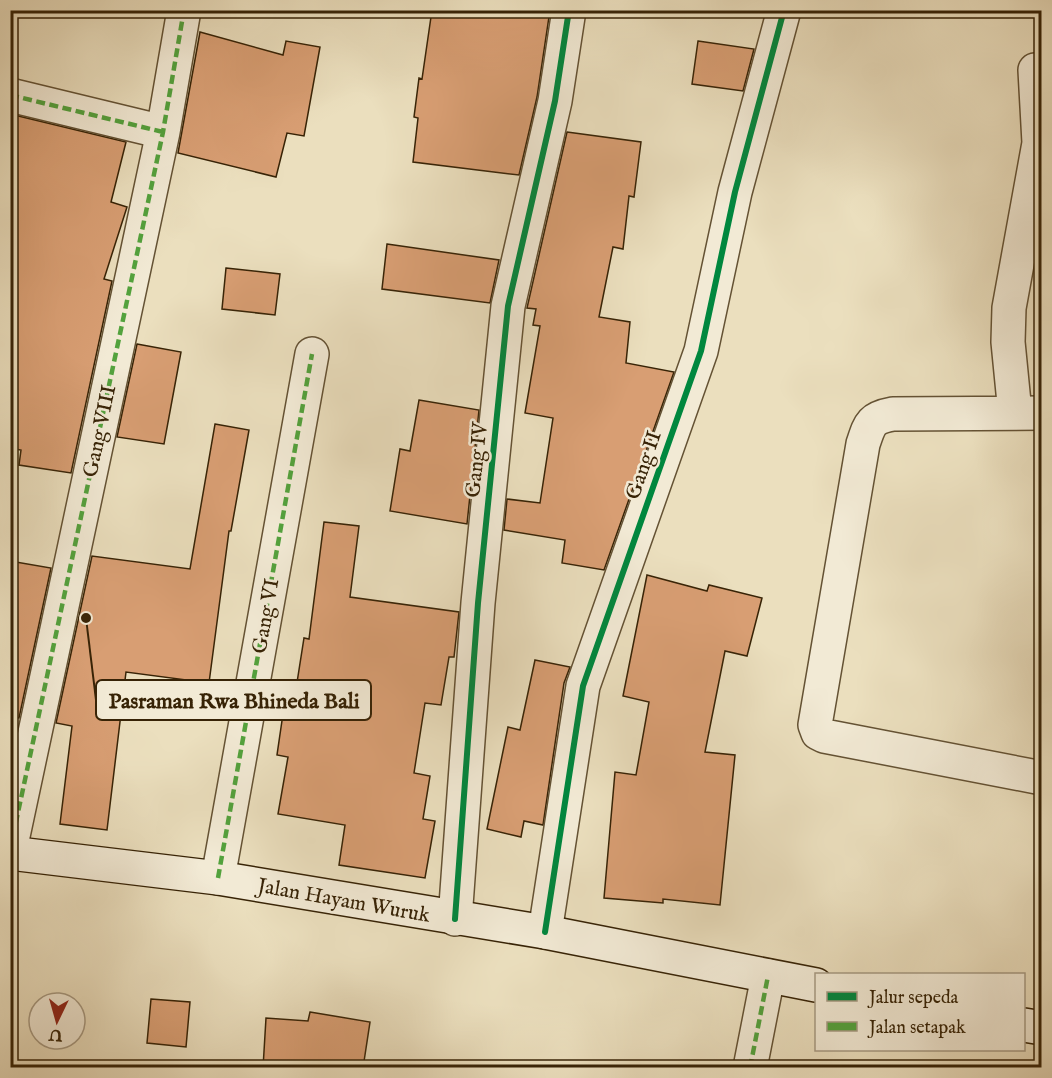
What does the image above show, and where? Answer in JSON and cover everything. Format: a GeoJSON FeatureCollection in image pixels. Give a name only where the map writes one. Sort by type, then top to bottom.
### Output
{"type":"FeatureCollection","features":[{"type":"Feature","properties":{"kind":"street","name":"Gang VIII"},"geometry":{"type":"LineString","coordinates":[[10,852],[163,132],[184,10]]}},
{"type":"Feature","properties":{"kind":"street","name":"Gang IV"},"geometry":{"type":"LineString","coordinates":[[455,919],[478,603],[508,306],[555,102],[569,10]]}},
{"type":"Feature","properties":{"kind":"street","name":"Gang II"},"geometry":{"type":"LineString","coordinates":[[545,933],[583,686],[701,351],[735,192],[784,10]]}},
{"type":"Feature","properties":{"kind":"street"},"geometry":{"type":"LineString","coordinates":[[1035,70],[1039,143],[1009,308],[1008,342],[1028,412],[893,414],[880,417],[870,423],[863,444],[815,725],[818,733],[824,736],[1041,778]]}},
{"type":"Feature","properties":{"kind":"street"},"geometry":{"type":"LineString","coordinates":[[10,95],[163,132]]}},
{"type":"Feature","properties":{"kind":"street","name":"Gang VI"},"geometry":{"type":"LineString","coordinates":[[218,878],[312,354]]}},
{"type":"Feature","properties":{"kind":"street","name":"Jalan Hayam Wuruk"},"geometry":{"type":"LineString","coordinates":[[10,852],[218,878],[545,933],[815,985]]}},
{"type":"Feature","properties":{"kind":"street"},"geometry":{"type":"LineString","coordinates":[[750,1068],[768,976]]}},
{"type":"Feature","properties":{"kind":"street"},"geometry":{"type":"LineString","coordinates":[[1025,1025],[1041,1028]]}},
{"type":"Feature","properties":{"kind":"building"},"geometry":{"type":"Polygon","coordinates":[[[432,10],[550,10],[537,97],[519,175],[413,162],[418,118],[414,117],[432,10]]]}},
{"type":"Feature","properties":{"kind":"building"},"geometry":{"type":"Polygon","coordinates":[[[200,32],[283,55],[286,41],[320,47],[304,136],[287,133],[276,177],[178,153],[200,32]]]}},
{"type":"Feature","properties":{"kind":"building"},"geometry":{"type":"Polygon","coordinates":[[[698,41],[754,49],[743,91],[692,84],[698,41]]]}},
{"type":"Feature","properties":{"kind":"building"},"geometry":{"type":"Polygon","coordinates":[[[10,114],[126,142],[111,202],[127,207],[104,279],[112,281],[71,473],[19,465],[21,450],[10,448],[10,114]]]}},
{"type":"Feature","properties":{"kind":"building"},"geometry":{"type":"Polygon","coordinates":[[[567,132],[641,142],[634,197],[629,196],[623,249],[613,247],[599,317],[630,322],[626,363],[674,372],[604,570],[562,563],[565,540],[504,530],[507,499],[540,503],[553,418],[525,413],[540,326],[533,325],[536,309],[527,308],[567,132]]]}},
{"type":"Feature","properties":{"kind":"building"},"geometry":{"type":"Polygon","coordinates":[[[387,244],[499,260],[490,303],[382,289],[387,244]]]}},
{"type":"Feature","properties":{"kind":"building"},"geometry":{"type":"Polygon","coordinates":[[[226,268],[280,274],[275,315],[222,309],[226,268]]]}},
{"type":"Feature","properties":{"kind":"building"},"geometry":{"type":"Polygon","coordinates":[[[137,344],[181,352],[164,444],[117,437],[137,344]]]}},
{"type":"Feature","properties":{"kind":"building"},"geometry":{"type":"Polygon","coordinates":[[[419,400],[479,410],[467,524],[390,511],[400,449],[410,451],[419,400]]]}},
{"type":"Feature","properties":{"kind":"building"},"geometry":{"type":"Polygon","coordinates":[[[215,424],[249,430],[231,531],[229,531],[209,683],[126,672],[107,830],[60,824],[72,726],[56,723],[92,556],[190,569],[215,424]]]}},
{"type":"Feature","properties":{"kind":"building"},"geometry":{"type":"Polygon","coordinates":[[[324,522],[359,526],[350,597],[459,612],[454,657],[449,657],[441,705],[425,703],[414,773],[430,776],[423,819],[435,821],[425,878],[339,865],[345,825],[278,814],[288,757],[277,755],[284,707],[293,708],[304,638],[309,639],[324,522]]]}},
{"type":"Feature","properties":{"kind":"building"},"geometry":{"type":"Polygon","coordinates":[[[10,561],[51,568],[19,718],[10,717],[10,561]]]}},
{"type":"Feature","properties":{"kind":"building"},"geometry":{"type":"Polygon","coordinates":[[[647,575],[707,591],[709,585],[762,598],[747,656],[725,651],[705,752],[735,755],[720,905],[663,899],[663,903],[604,898],[615,772],[636,775],[649,702],[623,696],[647,575]]]}},
{"type":"Feature","properties":{"kind":"building"},"geometry":{"type":"Polygon","coordinates":[[[535,660],[570,667],[564,683],[543,825],[524,821],[521,837],[487,829],[508,727],[520,730],[535,660]]]}},
{"type":"Feature","properties":{"kind":"building"},"geometry":{"type":"Polygon","coordinates":[[[151,999],[190,1002],[186,1047],[147,1043],[151,999]]]}},
{"type":"Feature","properties":{"kind":"building"},"geometry":{"type":"Polygon","coordinates":[[[310,1012],[370,1022],[363,1068],[263,1068],[266,1018],[308,1021],[310,1012]]]}},
{"type":"Feature","properties":{"kind":"marked path"},"geometry":{"type":"LineString","coordinates":[[10,850],[163,132],[184,10]]}},
{"type":"Feature","properties":{"kind":"marked path"},"geometry":{"type":"LineString","coordinates":[[10,95],[163,132]]}},
{"type":"Feature","properties":{"kind":"marked path"},"geometry":{"type":"LineString","coordinates":[[218,878],[312,354]]}},
{"type":"Feature","properties":{"kind":"marked path"},"geometry":{"type":"LineString","coordinates":[[750,1068],[768,976]]}},
{"type":"Feature","properties":{"kind":"cycle path"},"geometry":{"type":"LineString","coordinates":[[455,919],[478,603],[508,306],[555,101],[569,10]]}},
{"type":"Feature","properties":{"kind":"cycle path"},"geometry":{"type":"LineString","coordinates":[[545,932],[583,686],[701,351],[735,192],[784,10]]}},
{"type":"Feature","properties":{"kind":"place","name":"Pasraman Rwa Bhineda Bali"},"geometry":{"type":"Point","coordinates":[86,618]}}]}
